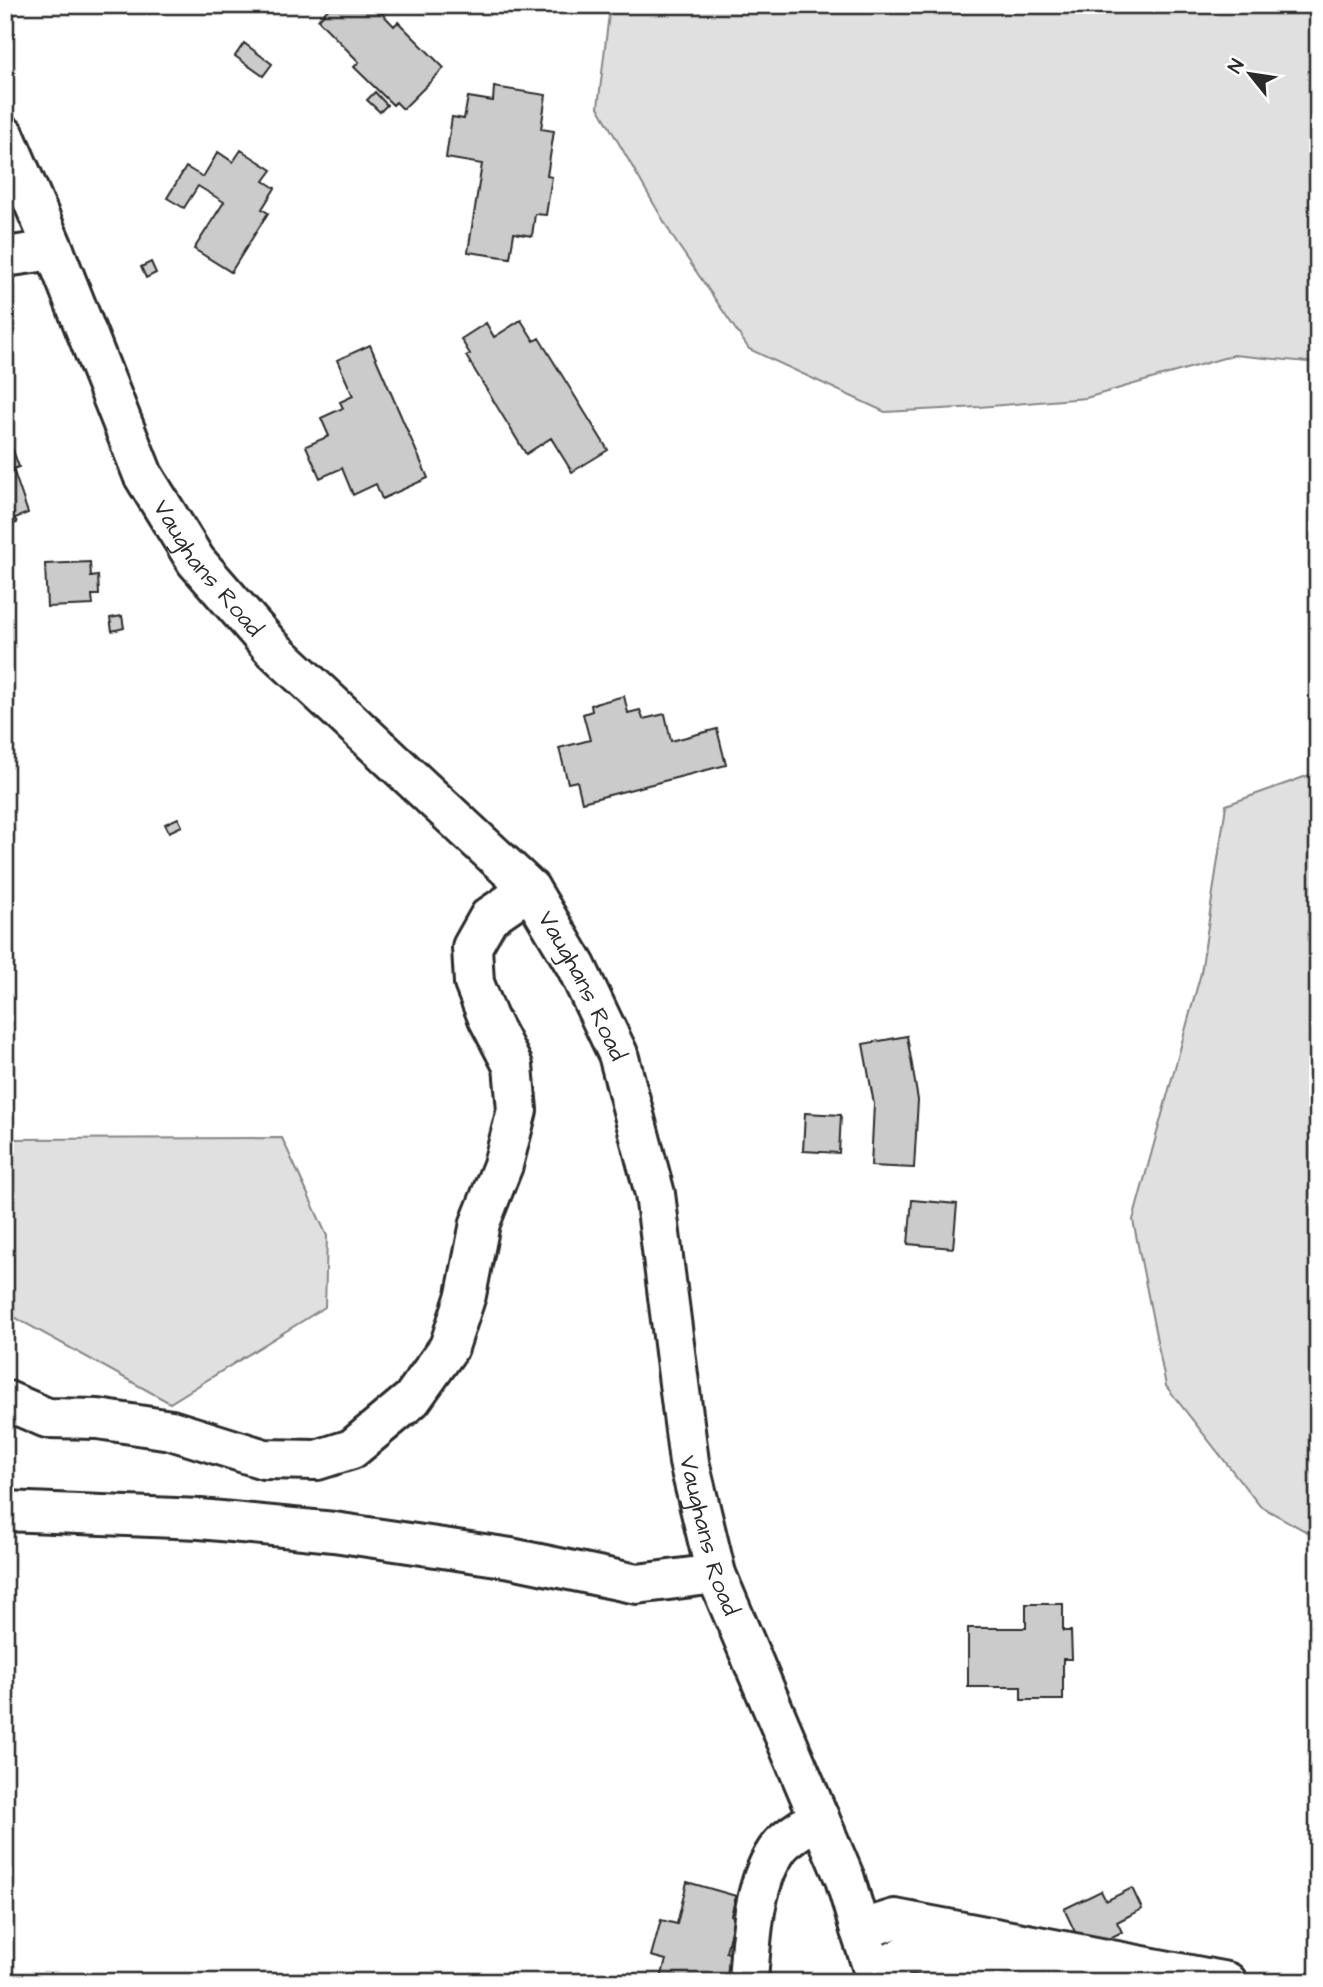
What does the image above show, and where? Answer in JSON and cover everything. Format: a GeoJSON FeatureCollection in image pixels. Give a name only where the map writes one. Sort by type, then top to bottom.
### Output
{"type":"FeatureCollection","features":[{"type":"Feature","properties":{"kind":"street","name":"Vaughans Road"},"geometry":{"type":"LineString","coordinates":[[5,136],[54,250],[143,475],[196,561],[272,648],[530,890],[576,966],[618,1054],[655,1194],[689,1462],[716,1574],[845,1878],[875,1977]]}},
{"type":"Feature","properties":{"kind":"street"},"geometry":{"type":"LineString","coordinates":[[5,257],[54,250]]}},
{"type":"Feature","properties":{"kind":"street"},"geometry":{"type":"LineString","coordinates":[[5,1400],[47,1418],[99,1419],[135,1424],[171,1430],[264,1459],[317,1460],[352,1449],[412,1399],[449,1347],[466,1295],[480,1223],[503,1165],[517,1110],[513,1066],[488,1018],[474,983],[472,947],[489,917],[530,890]]}},
{"type":"Feature","properties":{"kind":"street"},"geometry":{"type":"LineString","coordinates":[[5,1511],[200,1519],[334,1532],[511,1558],[637,1584],[716,1574]]}},
{"type":"Feature","properties":{"kind":"street"},"geometry":{"type":"LineString","coordinates":[[748,1982],[752,1928],[765,1870],[781,1844],[819,1817]]}},
{"type":"Feature","properties":{"kind":"street"},"geometry":{"type":"LineString","coordinates":[[860,1930],[895,1919],[1227,1982]]}},
{"type":"Feature","properties":{"kind":"street"},"geometry":{"type":"LineString","coordinates":[[875,1977],[908,1954],[954,1959],[1064,1982]]}},
{"type":"Feature","properties":{"kind":"shaded area"},"geometry":{"type":"Polygon","coordinates":[[[610,5],[1318,5],[1318,363],[1234,355],[1086,398],[885,412],[749,349],[674,239],[598,107],[610,5]]]}},
{"type":"Feature","properties":{"kind":"shaded area"},"geometry":{"type":"Polygon","coordinates":[[[1318,772],[1318,1538],[1260,1506],[1166,1386],[1133,1220],[1201,973],[1226,805],[1318,772]]]}},
{"type":"Feature","properties":{"kind":"shaded area"},"geometry":{"type":"Polygon","coordinates":[[[282,1138],[327,1236],[325,1307],[170,1403],[5,1312],[5,1139],[282,1138]]]}},
{"type":"Feature","properties":{"kind":"building"},"geometry":{"type":"Polygon","coordinates":[[[332,5],[374,5],[394,26],[398,22],[444,68],[403,109],[396,102],[393,105],[354,67],[359,62],[318,20],[332,5]]]}},
{"type":"Feature","properties":{"kind":"building"},"geometry":{"type":"Polygon","coordinates":[[[244,43],[272,64],[263,76],[235,56],[244,43]]]}},
{"type":"Feature","properties":{"kind":"building"},"geometry":{"type":"Polygon","coordinates":[[[494,87],[546,95],[541,129],[554,131],[547,176],[552,177],[546,215],[535,214],[532,236],[514,233],[510,258],[468,252],[482,164],[446,158],[452,117],[464,119],[468,97],[493,101],[494,87]]]}},
{"type":"Feature","properties":{"kind":"building"},"geometry":{"type":"Polygon","coordinates":[[[375,92],[387,105],[380,112],[367,100],[375,92]]]}},
{"type":"Feature","properties":{"kind":"building"},"geometry":{"type":"Polygon","coordinates":[[[241,150],[272,170],[264,181],[275,188],[262,209],[268,213],[231,272],[194,249],[224,202],[198,186],[184,208],[167,198],[186,167],[203,177],[218,152],[233,162],[241,150]]]}},
{"type":"Feature","properties":{"kind":"building"},"geometry":{"type":"Polygon","coordinates":[[[151,262],[156,273],[146,278],[141,267],[151,262]]]}},
{"type":"Feature","properties":{"kind":"building"},"geometry":{"type":"Polygon","coordinates":[[[521,320],[534,341],[539,338],[608,450],[572,472],[551,438],[526,454],[466,356],[470,354],[461,339],[486,323],[494,337],[521,320]]]}},
{"type":"Feature","properties":{"kind":"building"},"geometry":{"type":"Polygon","coordinates":[[[370,345],[428,478],[382,499],[376,484],[353,495],[342,468],[320,478],[306,446],[329,436],[321,418],[343,408],[340,402],[353,396],[337,360],[370,345]]]}},
{"type":"Feature","properties":{"kind":"building"},"geometry":{"type":"Polygon","coordinates":[[[10,442],[19,467],[13,469],[28,513],[15,518],[17,523],[5,527],[5,443],[10,442]]]}},
{"type":"Feature","properties":{"kind":"building"},"geometry":{"type":"Polygon","coordinates":[[[90,562],[91,577],[98,576],[99,595],[92,595],[93,605],[47,607],[45,564],[90,562]]]}},
{"type":"Feature","properties":{"kind":"building"},"geometry":{"type":"Polygon","coordinates":[[[122,616],[124,628],[112,631],[110,618],[122,616]]]}},
{"type":"Feature","properties":{"kind":"building"},"geometry":{"type":"Polygon","coordinates":[[[624,696],[628,713],[640,710],[643,719],[665,714],[671,741],[717,729],[726,765],[582,802],[577,781],[568,783],[559,748],[590,740],[583,714],[592,711],[591,705],[624,696]]]}},
{"type":"Feature","properties":{"kind":"building"},"geometry":{"type":"Polygon","coordinates":[[[178,818],[182,826],[169,832],[165,824],[178,818]]]}},
{"type":"Feature","properties":{"kind":"building"},"geometry":{"type":"Polygon","coordinates":[[[907,1036],[918,1100],[914,1168],[871,1166],[874,1104],[863,1044],[907,1036]]]}},
{"type":"Feature","properties":{"kind":"building"},"geometry":{"type":"Polygon","coordinates":[[[805,1113],[841,1115],[839,1153],[803,1151],[805,1113]]]}},
{"type":"Feature","properties":{"kind":"building"},"geometry":{"type":"Polygon","coordinates":[[[912,1200],[957,1204],[953,1248],[908,1244],[912,1200]]]}},
{"type":"Feature","properties":{"kind":"building"},"geometry":{"type":"Polygon","coordinates":[[[1026,1604],[1063,1604],[1063,1631],[1071,1631],[1072,1659],[1063,1659],[1063,1700],[1021,1700],[1021,1687],[968,1687],[968,1628],[1026,1628],[1026,1604]]]}},
{"type":"Feature","properties":{"kind":"building"},"geometry":{"type":"Polygon","coordinates":[[[687,1882],[736,1896],[726,1952],[734,1955],[727,1977],[721,1976],[720,1982],[660,1982],[666,1960],[651,1956],[661,1920],[677,1924],[687,1882]]]}},
{"type":"Feature","properties":{"kind":"building"},"geometry":{"type":"Polygon","coordinates":[[[1132,1888],[1142,1909],[1117,1922],[1122,1932],[1084,1951],[1064,1909],[1101,1891],[1106,1901],[1132,1888]]]}}]}
